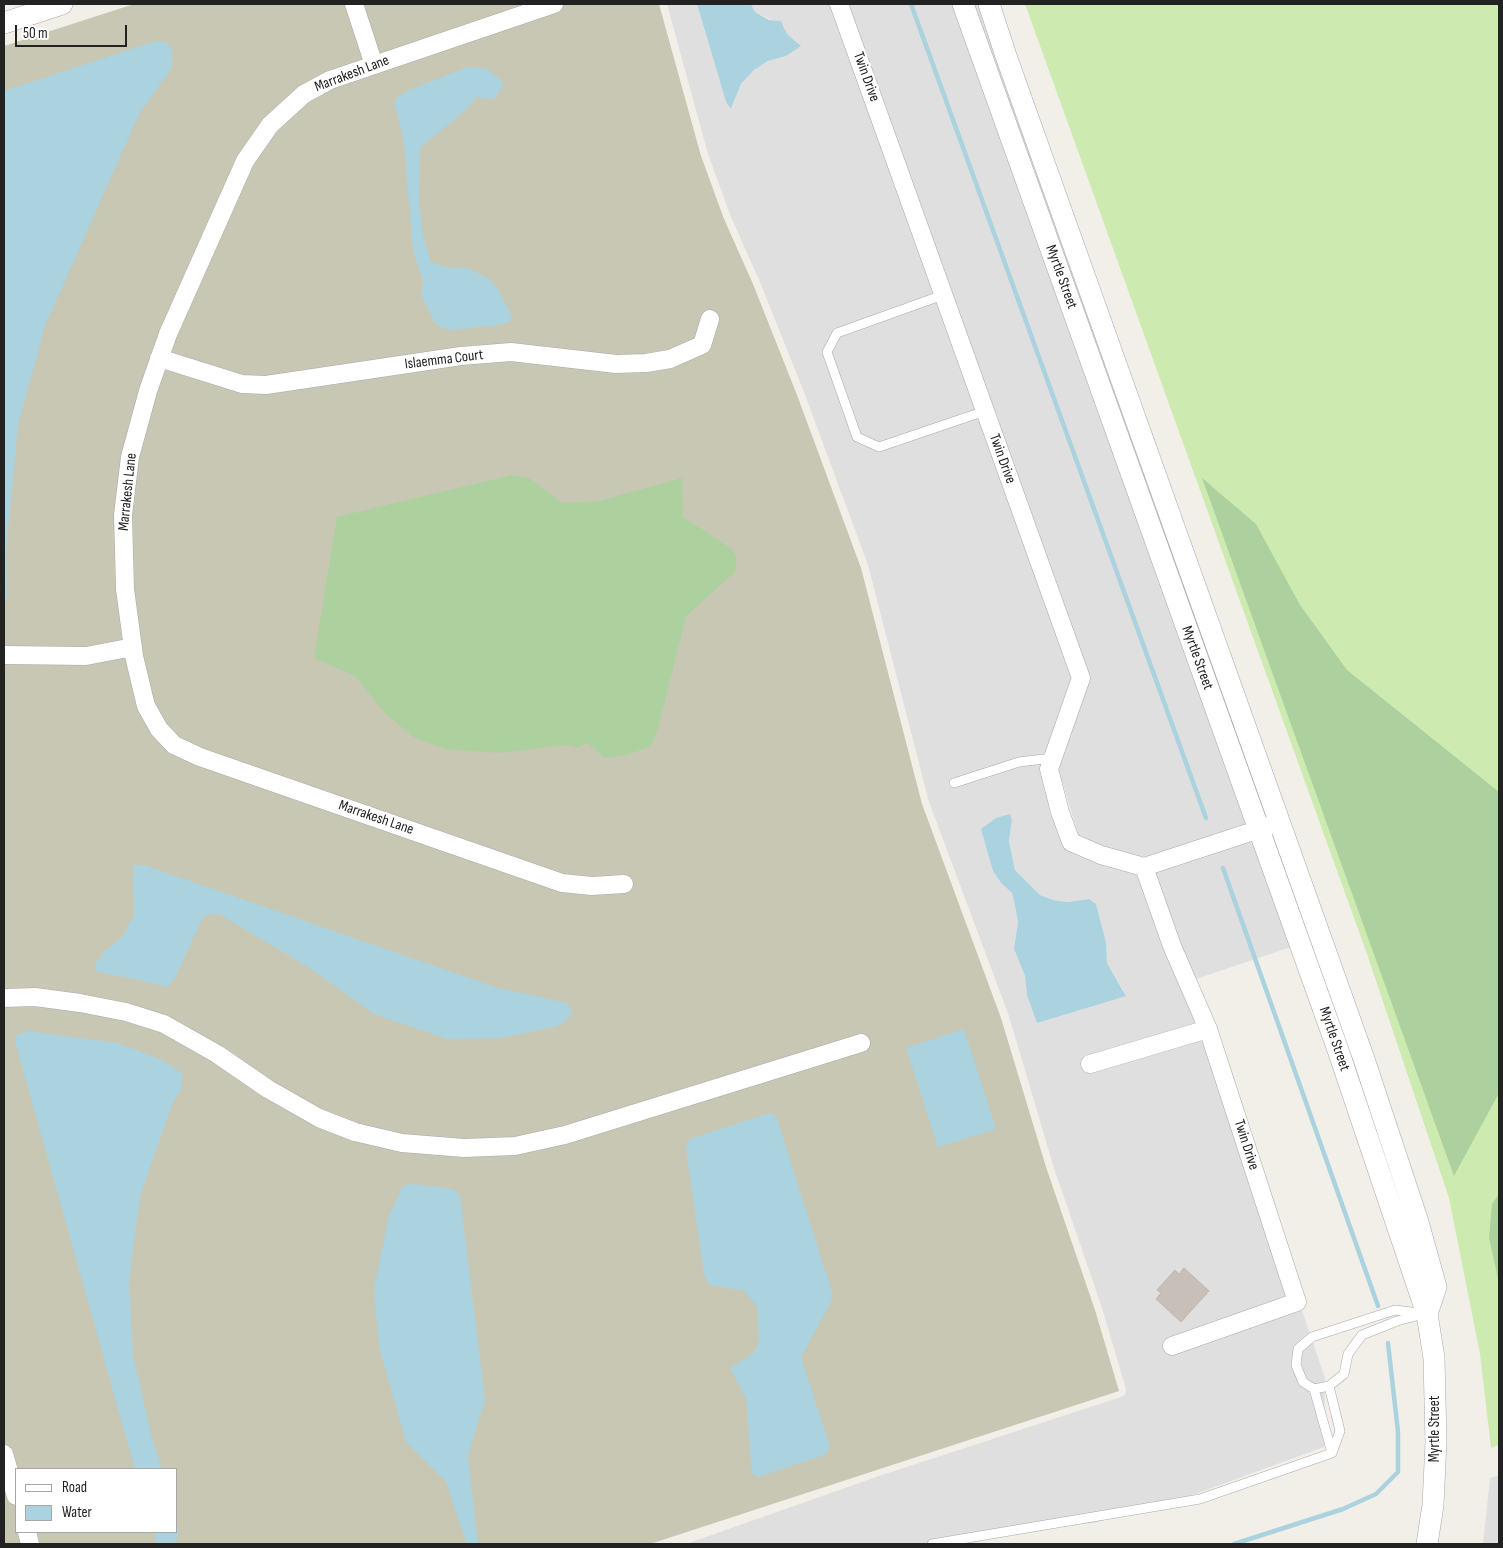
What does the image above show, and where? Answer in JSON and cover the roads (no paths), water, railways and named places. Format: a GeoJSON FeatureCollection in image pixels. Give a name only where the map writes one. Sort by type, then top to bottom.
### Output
{"type":"FeatureCollection","features":[{"type":"Feature","properties":{"kind":"street"},"geometry":{"type":"LineString","coordinates":[[4,23],[62,4]]}},
{"type":"Feature","properties":{"kind":"street"},"geometry":{"type":"LineString","coordinates":[[354,4],[374,65]]}},
{"type":"Feature","properties":{"kind":"street","name":"Marrakesh Lane"},"geometry":{"type":"LineString","coordinates":[[554,4],[330,80],[304,94],[270,126],[245,161],[159,358],[130,457],[123,515],[125,589],[133,647],[146,706],[159,729],[174,744],[200,757],[562,883],[592,886],[624,884]]}},
{"type":"Feature","properties":{"kind":"street","name":"Twin Drive"},"geometry":{"type":"LineString","coordinates":[[839,4],[1080,678],[1049,769],[1071,842],[1101,855],[1144,867],[1172,946],[1208,1029],[1297,1302],[1172,1346]]}},
{"type":"Feature","properties":{"kind":"street","name":"Myrtle Street"},"geometry":{"type":"LineString","coordinates":[[963,4],[1338,1050],[1427,1314],[1434,1358],[1436,1442],[1433,1505],[1427,1544]]}},
{"type":"Feature","properties":{"kind":"street","name":"Myrtle Street"},"geometry":{"type":"LineString","coordinates":[[989,4],[1012,75],[1364,1060],[1418,1222],[1436,1288],[1427,1314]]}},
{"type":"Feature","properties":{"kind":"street","name":"Islaemma Court"},"geometry":{"type":"LineString","coordinates":[[159,358],[242,384],[266,385],[461,356],[511,352],[616,364],[646,363],[670,359],[702,345],[710,319]]}},
{"type":"Feature","properties":{"kind":"street"},"geometry":{"type":"LineString","coordinates":[[4,654],[86,656],[133,647]]}},
{"type":"Feature","properties":{"kind":"street"},"geometry":{"type":"LineString","coordinates":[[1144,867],[1279,822]]}},
{"type":"Feature","properties":{"kind":"street"},"geometry":{"type":"LineString","coordinates":[[4,998],[35,997],[80,1003],[126,1012],[164,1024],[217,1054],[268,1089],[319,1118],[355,1132],[402,1143],[464,1148],[515,1146],[565,1135],[861,1043]]}},
{"type":"Feature","properties":{"kind":"street"},"geometry":{"type":"LineString","coordinates":[[1090,1064],[1208,1029]]}},
{"type":"Feature","properties":{"kind":"street"},"geometry":{"type":"LineString","coordinates":[[4,1454],[15,1492]]}},
{"type":"Feature","properties":{"kind":"lane"},"geometry":{"type":"LineString","coordinates":[[943,294],[837,333],[827,352],[857,437],[879,447],[985,411]]}},
{"type":"Feature","properties":{"kind":"lane"},"geometry":{"type":"LineString","coordinates":[[954,783],[1019,762],[1052,758]]}},
{"type":"Feature","properties":{"kind":"lane"},"geometry":{"type":"LineString","coordinates":[[1332,1453],[1314,1389],[1303,1382],[1296,1366],[1298,1349],[1312,1337],[1395,1310],[1427,1314]]}},
{"type":"Feature","properties":{"kind":"lane"},"geometry":{"type":"LineString","coordinates":[[1314,1389],[1329,1386],[1344,1374],[1348,1354],[1362,1335],[1397,1321],[1427,1314]]}},
{"type":"Feature","properties":{"kind":"lane"},"geometry":{"type":"LineString","coordinates":[[1329,1386],[1340,1431],[1332,1453]]}},
{"type":"Feature","properties":{"kind":"lane"},"geometry":{"type":"LineString","coordinates":[[932,1544],[1200,1499],[1332,1453]]}},
{"type":"Feature","properties":{"kind":"water"},"geometry":{"type":"Polygon","coordinates":[[[697,4],[751,4],[755,12],[769,20],[781,21],[787,34],[801,46],[786,56],[768,61],[754,70],[741,84],[731,109],[726,102],[697,4]]]}},
{"type":"Feature","properties":{"kind":"water"},"geometry":{"type":"Polygon","coordinates":[[[156,41],[166,42],[172,50],[172,68],[139,114],[45,326],[18,425],[6,553],[7,595],[4,611],[4,91],[156,41]]]}},
{"type":"Feature","properties":{"kind":"water"},"geometry":{"type":"Polygon","coordinates":[[[468,67],[486,68],[504,83],[494,100],[476,97],[467,109],[420,148],[419,201],[423,236],[431,262],[448,268],[467,268],[488,278],[499,291],[513,318],[509,322],[499,325],[451,330],[436,325],[421,295],[423,282],[413,250],[404,142],[394,100],[409,90],[468,67]]]}},
{"type":"Feature","properties":{"kind":"water"},"geometry":{"type":"Polygon","coordinates":[[[1010,814],[1012,820],[1009,841],[1015,870],[1040,895],[1053,900],[1067,902],[1089,899],[1096,904],[1106,943],[1107,963],[1126,996],[1037,1023],[1027,995],[1025,976],[1014,949],[1018,922],[1012,893],[1001,883],[993,871],[981,829],[996,818],[1010,814]]]}},
{"type":"Feature","properties":{"kind":"water"},"geometry":{"type":"Polygon","coordinates":[[[133,865],[144,865],[495,987],[567,1003],[573,1012],[566,1021],[555,1027],[500,1038],[448,1039],[374,1014],[305,965],[219,914],[209,914],[202,919],[177,974],[169,987],[96,971],[96,963],[104,952],[122,937],[134,915],[133,865]]]}},
{"type":"Feature","properties":{"kind":"water"},"geometry":{"type":"Polygon","coordinates":[[[964,1029],[996,1129],[938,1147],[906,1048],[964,1029]]]}},
{"type":"Feature","properties":{"kind":"water"},"geometry":{"type":"Polygon","coordinates":[[[27,1031],[118,1043],[164,1061],[183,1074],[181,1089],[172,1105],[140,1196],[129,1283],[133,1355],[152,1439],[162,1468],[135,1468],[16,1045],[16,1036],[27,1031]]]}},
{"type":"Feature","properties":{"kind":"water"},"geometry":{"type":"Polygon","coordinates":[[[769,1113],[776,1116],[832,1292],[832,1300],[801,1357],[830,1447],[824,1455],[758,1477],[752,1473],[746,1398],[730,1368],[752,1355],[759,1342],[757,1306],[744,1291],[709,1285],[704,1274],[686,1148],[690,1139],[769,1113]]]}},
{"type":"Feature","properties":{"kind":"water"},"geometry":{"type":"Polygon","coordinates":[[[411,1184],[453,1189],[460,1195],[485,1400],[468,1455],[478,1544],[467,1544],[446,1482],[406,1442],[379,1347],[374,1289],[389,1216],[402,1187],[411,1184]]]}},
{"type":"Feature","properties":{"kind":"water"},"geometry":{"type":"Polygon","coordinates":[[[154,1533],[178,1533],[176,1544],[157,1544],[154,1533]]]}},
{"type":"Feature","properties":{"kind":"waterway"},"geometry":{"type":"LineString","coordinates":[[911,4],[1206,818]]}},
{"type":"Feature","properties":{"kind":"waterway"},"geometry":{"type":"LineString","coordinates":[[1223,868],[1378,1306]]}},
{"type":"Feature","properties":{"kind":"waterway"},"geometry":{"type":"LineString","coordinates":[[1234,1544],[1343,1509],[1376,1494],[1398,1472],[1398,1432],[1388,1343]]}}]}
